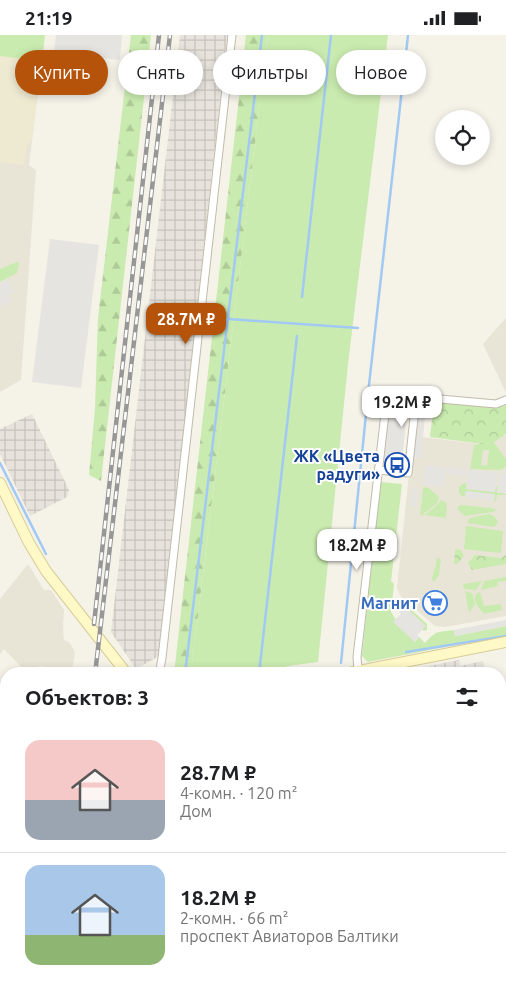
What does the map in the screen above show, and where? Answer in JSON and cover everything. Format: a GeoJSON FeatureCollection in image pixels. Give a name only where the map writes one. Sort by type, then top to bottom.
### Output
{"type":"FeatureCollection","features":[{"type":"Feature","properties":{"kind":"street"},"geometry":{"type":"LineString","coordinates":[[160,667],[232,35]]}},
{"type":"Feature","properties":{"kind":"street"},"geometry":{"type":"LineString","coordinates":[[358,667],[357,657],[388,396],[416,400],[429,398],[496,404],[506,400]]}},
{"type":"Feature","properties":{"kind":"street"},"geometry":{"type":"LineString","coordinates":[[379,470],[408,473],[416,400]]}},
{"type":"Feature","properties":{"kind":"street"},"geometry":{"type":"LineString","coordinates":[[0,483],[29,543],[46,571],[121,667]]}},
{"type":"Feature","properties":{"kind":"street"},"geometry":{"type":"LineString","coordinates":[[378,667],[506,641]]}},
{"type":"Feature","properties":{"kind":"shaded area"},"geometry":{"type":"Polygon","coordinates":[[[56,35],[122,35],[121,50],[118,50],[118,60],[108,59],[108,50],[54,50],[56,35]]]}},
{"type":"Feature","properties":{"kind":"shaded area"},"geometry":{"type":"Polygon","coordinates":[[[180,35],[227,35],[225,50],[213,50],[213,95],[220,95],[159,656],[140,667],[135,667],[111,632],[173,95],[203,95],[203,50],[178,50],[180,35]]]}},
{"type":"Feature","properties":{"kind":"shaded area"},"geometry":{"type":"Polygon","coordinates":[[[0,56],[15,58],[15,95],[38,95],[29,165],[36,170],[21,380],[0,392],[0,56]]]}},
{"type":"Feature","properties":{"kind":"shaded area"},"geometry":{"type":"Polygon","coordinates":[[[0,56],[15,58],[15,95],[38,95],[32,137],[26,150],[24,165],[0,162],[0,56]]]}},
{"type":"Feature","properties":{"kind":"shaded area"},"geometry":{"type":"Polygon","coordinates":[[[50,239],[99,245],[81,388],[32,382],[50,239]]]}},
{"type":"Feature","properties":{"kind":"shaded area"},"geometry":{"type":"Polygon","coordinates":[[[8,279],[14,293],[9,295],[11,301],[0,306],[0,283],[8,279]]]}},
{"type":"Feature","properties":{"kind":"shaded area"},"geometry":{"type":"Polygon","coordinates":[[[506,318],[506,393],[483,344],[506,318]]]}},
{"type":"Feature","properties":{"kind":"shaded area"},"geometry":{"type":"Polygon","coordinates":[[[389,409],[407,409],[402,462],[382,460],[389,409]]]}},
{"type":"Feature","properties":{"kind":"shaded area"},"geometry":{"type":"Polygon","coordinates":[[[32,414],[69,490],[67,497],[30,516],[0,454],[0,429],[32,414]]]}},
{"type":"Feature","properties":{"kind":"shaded area"},"geometry":{"type":"Polygon","coordinates":[[[418,415],[425,416],[421,459],[414,458],[418,415]]]}},
{"type":"Feature","properties":{"kind":"shaded area","name":"ЖК «Цвета радуги»"},"geometry":{"type":"Polygon","coordinates":[[[506,434],[506,616],[445,627],[435,626],[401,597],[397,588],[413,436],[490,445],[506,434]]]}},
{"type":"Feature","properties":{"kind":"shaded area"},"geometry":{"type":"Polygon","coordinates":[[[425,465],[446,467],[444,487],[423,485],[425,465]]]}},
{"type":"Feature","properties":{"kind":"shaded area"},"geometry":{"type":"Polygon","coordinates":[[[448,467],[466,469],[466,476],[447,474],[448,467]]]}},
{"type":"Feature","properties":{"kind":"shaded area"},"geometry":{"type":"Polygon","coordinates":[[[468,469],[497,473],[495,492],[466,489],[468,469]]]}},
{"type":"Feature","properties":{"kind":"shaded area"},"geometry":{"type":"Polygon","coordinates":[[[499,473],[506,474],[506,493],[497,493],[499,473]]]}},
{"type":"Feature","properties":{"kind":"shaded area"},"geometry":{"type":"Polygon","coordinates":[[[412,488],[418,489],[416,507],[410,507],[412,488]]]}},
{"type":"Feature","properties":{"kind":"shaded area"},"geometry":{"type":"Polygon","coordinates":[[[466,491],[495,494],[494,501],[465,497],[466,491]]]}},
{"type":"Feature","properties":{"kind":"shaded area"},"geometry":{"type":"Polygon","coordinates":[[[28,564],[44,590],[51,590],[64,610],[64,640],[69,642],[75,652],[73,667],[21,667],[4,649],[0,654],[0,599],[28,564]]]}},
{"type":"Feature","properties":{"kind":"shaded area"},"geometry":{"type":"Polygon","coordinates":[[[404,606],[426,626],[417,635],[419,637],[415,642],[393,622],[401,614],[399,612],[404,606]]]}},
{"type":"Feature","properties":{"kind":"shaded area"},"geometry":{"type":"Polygon","coordinates":[[[506,620],[506,626],[455,636],[454,630],[506,620]]]}},
{"type":"Feature","properties":{"kind":"shaded area"},"geometry":{"type":"Polygon","coordinates":[[[459,660],[460,666],[483,661],[484,667],[424,667],[459,660]]]}},
{"type":"Feature","properties":{"kind":"green space"},"geometry":{"type":"Polygon","coordinates":[[[0,35],[45,35],[43,50],[15,50],[15,58],[0,56],[0,35]]]}},
{"type":"Feature","properties":{"kind":"green space"},"geometry":{"type":"Polygon","coordinates":[[[131,35],[151,35],[149,50],[129,50],[131,35]]]}},
{"type":"Feature","properties":{"kind":"green space"},"geometry":{"type":"Polygon","coordinates":[[[246,35],[268,35],[266,50],[244,50],[246,35]]]}},
{"type":"Feature","properties":{"kind":"green space"},"geometry":{"type":"Polygon","coordinates":[[[268,35],[388,35],[386,50],[336,50],[336,95],[381,95],[348,364],[318,662],[286,667],[192,667],[261,95],[326,95],[326,50],[266,50],[268,35]]]}},
{"type":"Feature","properties":{"kind":"green space"},"geometry":{"type":"Polygon","coordinates":[[[124,95],[144,95],[101,481],[89,475],[95,408],[98,318],[124,95]]]}},
{"type":"Feature","properties":{"kind":"green space"},"geometry":{"type":"Polygon","coordinates":[[[239,95],[261,95],[192,667],[175,667],[239,95]]]}},
{"type":"Feature","properties":{"kind":"green space"},"geometry":{"type":"Polygon","coordinates":[[[17,262],[19,263],[17,273],[0,282],[0,269],[17,262]]]}},
{"type":"Feature","properties":{"kind":"green space"},"geometry":{"type":"Polygon","coordinates":[[[434,402],[495,408],[506,403],[506,434],[490,445],[430,437],[434,402]]]}},
{"type":"Feature","properties":{"kind":"green space"},"geometry":{"type":"Polygon","coordinates":[[[493,441],[506,459],[506,467],[500,470],[470,469],[474,445],[493,441]],[[483,450],[481,465],[487,466],[489,450],[483,450]]]}},
{"type":"Feature","properties":{"kind":"green space"},"geometry":{"type":"Polygon","coordinates":[[[380,482],[402,484],[391,581],[394,584],[391,612],[396,620],[394,622],[415,642],[419,637],[425,643],[432,635],[440,632],[454,630],[455,636],[506,626],[506,635],[368,662],[362,656],[380,482]]]}},
{"type":"Feature","properties":{"kind":"green space"},"geometry":{"type":"Polygon","coordinates":[[[467,483],[466,489],[495,492],[496,486],[498,486],[497,492],[506,495],[497,495],[496,501],[494,501],[495,495],[466,491],[465,497],[461,496],[459,487],[467,483]]]}},
{"type":"Feature","properties":{"kind":"green space"},"geometry":{"type":"Polygon","coordinates":[[[423,487],[429,488],[439,497],[437,503],[420,515],[423,487]]]}},
{"type":"Feature","properties":{"kind":"green space"},"geometry":{"type":"Polygon","coordinates":[[[441,500],[447,503],[446,518],[424,515],[435,507],[441,500]]]}},
{"type":"Feature","properties":{"kind":"green space"},"geometry":{"type":"Polygon","coordinates":[[[460,505],[497,509],[493,512],[465,516],[457,509],[460,505]]]}},
{"type":"Feature","properties":{"kind":"green space"},"geometry":{"type":"Polygon","coordinates":[[[489,514],[494,516],[498,522],[494,527],[467,523],[470,518],[489,514]]]}},
{"type":"Feature","properties":{"kind":"green space"},"geometry":{"type":"Polygon","coordinates":[[[466,526],[503,531],[501,553],[464,549],[466,526]]]}},
{"type":"Feature","properties":{"kind":"green space"},"geometry":{"type":"Polygon","coordinates":[[[455,549],[461,550],[464,556],[457,564],[454,564],[455,549]]]}},
{"type":"Feature","properties":{"kind":"green space"},"geometry":{"type":"Polygon","coordinates":[[[475,555],[501,558],[506,555],[506,564],[472,570],[468,563],[475,555]]]}},
{"type":"Feature","properties":{"kind":"green space"},"geometry":{"type":"Polygon","coordinates":[[[437,558],[441,559],[439,575],[434,582],[432,580],[437,558]]]}},
{"type":"Feature","properties":{"kind":"green space"},"geometry":{"type":"Polygon","coordinates":[[[506,577],[506,581],[497,582],[498,586],[481,590],[484,581],[506,577]]]}},
{"type":"Feature","properties":{"kind":"green space"},"geometry":{"type":"Polygon","coordinates":[[[482,581],[476,590],[464,589],[463,584],[482,581]]]}},
{"type":"Feature","properties":{"kind":"green space"},"geometry":{"type":"Polygon","coordinates":[[[465,591],[472,593],[475,604],[469,613],[465,591]]]}},
{"type":"Feature","properties":{"kind":"green space"},"geometry":{"type":"Polygon","coordinates":[[[480,592],[484,606],[501,604],[502,610],[484,614],[475,600],[476,594],[480,592]]]}},
{"type":"Feature","properties":{"kind":"green space"},"geometry":{"type":"Polygon","coordinates":[[[404,603],[427,624],[427,630],[422,630],[425,626],[404,607],[399,609],[399,605],[404,603]]]}},
{"type":"Feature","properties":{"kind":"waterway"},"geometry":{"type":"LineString","coordinates":[[186,667],[262,35]]}},
{"type":"Feature","properties":{"kind":"waterway"},"geometry":{"type":"LineString","coordinates":[[302,297],[331,35]]}},
{"type":"Feature","properties":{"kind":"waterway"},"geometry":{"type":"LineString","coordinates":[[341,663],[368,394],[408,35]]}},
{"type":"Feature","properties":{"kind":"waterway"},"geometry":{"type":"LineString","coordinates":[[229,319],[358,328]]}},
{"type":"Feature","properties":{"kind":"waterway"},"geometry":{"type":"LineString","coordinates":[[260,667],[297,336]]}},
{"type":"Feature","properties":{"kind":"waterway"},"geometry":{"type":"LineString","coordinates":[[0,463],[46,554]]}},
{"type":"Feature","properties":{"kind":"waterway"},"geometry":{"type":"LineString","coordinates":[[406,652],[506,636]]}},
{"type":"Feature","properties":{"kind":"railway"},"geometry":{"type":"LineString","coordinates":[[94,624],[159,35]]}},
{"type":"Feature","properties":{"kind":"railway"},"geometry":{"type":"LineString","coordinates":[[96,667],[170,35]]}},
{"type":"Feature","properties":{"kind":"place","name":"ЖК «Цвета радуги»"},"geometry":{"type":"Point","coordinates":[397,465]}},
{"type":"Feature","properties":{"kind":"place","name":"Магнит"},"geometry":{"type":"Point","coordinates":[435,603]}}]}
